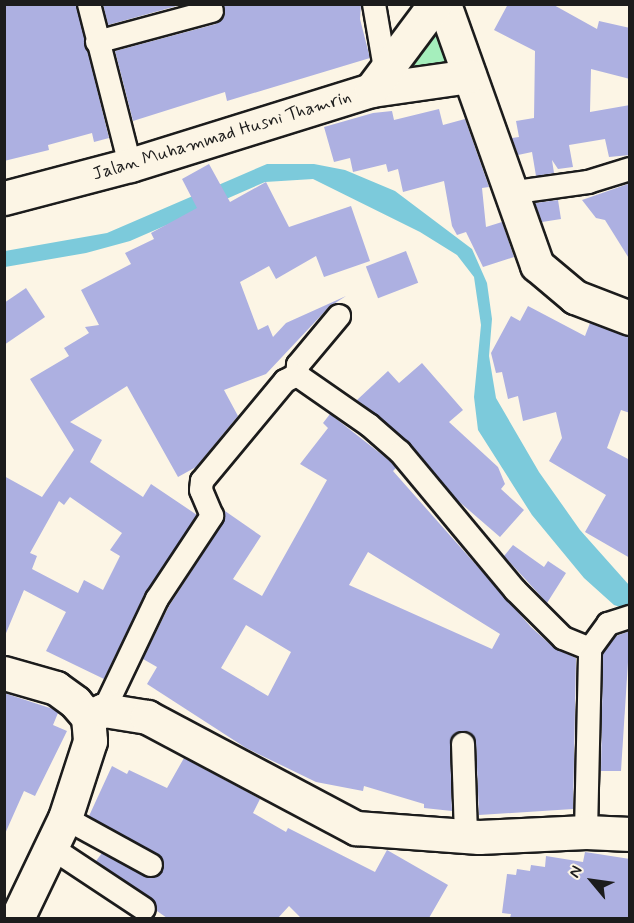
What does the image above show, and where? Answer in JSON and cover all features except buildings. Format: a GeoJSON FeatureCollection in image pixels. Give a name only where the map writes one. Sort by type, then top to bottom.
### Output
{"type":"FeatureCollection","features":[{"type":"Feature","properties":{"kind":"main road"},"geometry":{"type":"LineString","coordinates":[[379,82],[435,4]]}},
{"type":"Feature","properties":{"kind":"main road"},"geometry":{"type":"LineString","coordinates":[[444,4],[527,246],[537,265],[551,281],[575,297],[630,318]]}},
{"type":"Feature","properties":{"kind":"main road","name":"Jalan Muhammad Husni Thamrin"},"geometry":{"type":"LineString","coordinates":[[4,198],[130,165],[379,82],[470,76]]}},
{"type":"Feature","properties":{"kind":"main road"},"geometry":{"type":"LineString","coordinates":[[4,673],[56,688],[96,713],[147,717],[356,828],[466,836],[586,832],[630,834]]}},
{"type":"Feature","properties":{"kind":"main road"},"geometry":{"type":"LineString","coordinates":[[17,918],[65,818],[86,762],[96,713]]}},
{"type":"Feature","properties":{"kind":"street"},"geometry":{"type":"LineString","coordinates":[[88,4],[130,165]]}},
{"type":"Feature","properties":{"kind":"street"},"geometry":{"type":"LineString","coordinates":[[374,4],[379,82]]}},
{"type":"Feature","properties":{"kind":"street"},"geometry":{"type":"LineString","coordinates":[[97,42],[212,11]]}},
{"type":"Feature","properties":{"kind":"street"},"geometry":{"type":"LineString","coordinates":[[509,193],[588,182],[630,169]]}},
{"type":"Feature","properties":{"kind":"street"},"geometry":{"type":"LineString","coordinates":[[297,375],[298,365],[339,316]]}},
{"type":"Feature","properties":{"kind":"street"},"geometry":{"type":"LineString","coordinates":[[297,375],[369,425],[400,452],[515,590],[563,638],[590,649]]}},
{"type":"Feature","properties":{"kind":"street"},"geometry":{"type":"LineString","coordinates":[[96,713],[157,599],[212,516],[201,490],[202,481],[285,381],[297,375]]}},
{"type":"Feature","properties":{"kind":"street"},"geometry":{"type":"LineString","coordinates":[[586,832],[590,649],[608,624],[630,617]]}},
{"type":"Feature","properties":{"kind":"street"},"geometry":{"type":"LineString","coordinates":[[463,744],[466,836]]}},
{"type":"Feature","properties":{"kind":"street"},"geometry":{"type":"LineString","coordinates":[[65,818],[151,865]]}},
{"type":"Feature","properties":{"kind":"street"},"geometry":{"type":"LineString","coordinates":[[52,848],[144,909]]}},
{"type":"Feature","properties":{"kind":"green space"},"geometry":{"type":"Polygon","coordinates":[[[434,19],[451,61],[396,72],[434,19]]]}},
{"type":"Feature","properties":{"kind":"water"},"geometry":{"type":"Polygon","coordinates":[[[267,164],[314,164],[345,170],[395,191],[472,249],[487,283],[492,319],[489,356],[496,398],[539,472],[580,530],[629,585],[629,610],[614,605],[584,578],[532,515],[478,430],[474,397],[481,325],[474,277],[457,255],[420,232],[313,179],[265,182],[130,241],[86,253],[5,267],[5,251],[107,233],[267,164]]]}}]}
